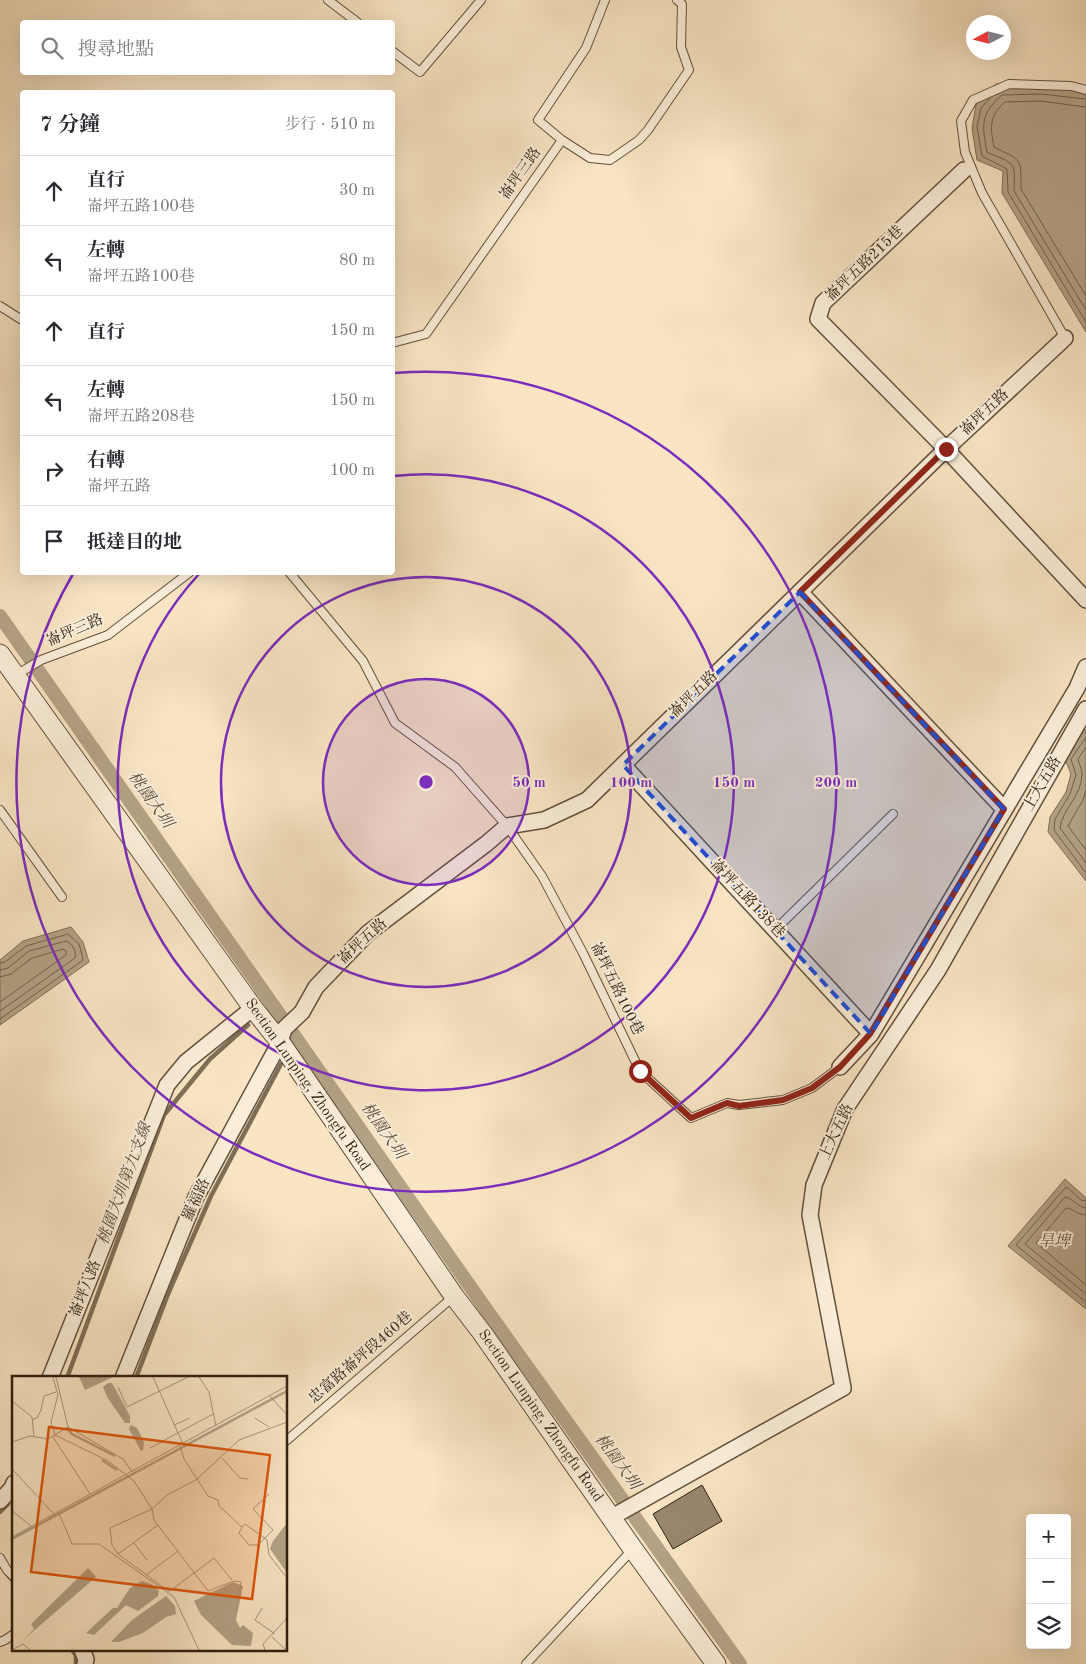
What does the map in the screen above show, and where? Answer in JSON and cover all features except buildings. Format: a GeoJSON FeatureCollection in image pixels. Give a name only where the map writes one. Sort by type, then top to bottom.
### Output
{"type":"FeatureCollection","features":[{"type":"Feature","properties":{"kind":"street","name":"崙坪五路215巷"},"geometry":{"type":"LineString","coordinates":[[946,449],[818,318],[823,304],[964,170]]}},
{"type":"Feature","properties":{"kind":"street","name":"崙坪五路"},"geometry":{"type":"LineString","coordinates":[[282,1035],[302,1012],[316,986],[368,933],[507,826],[544,820],[587,800],[946,449],[1065,338]]}},
{"type":"Feature","properties":{"kind":"street"},"geometry":{"type":"LineString","coordinates":[[946,449],[1086,600]]}},
{"type":"Feature","properties":{"kind":"street"},"geometry":{"type":"LineString","coordinates":[[800,592],[1004,809]]}},
{"type":"Feature","properties":{"kind":"street","name":"Section Lunping, Zhongfu Road"},"geometry":{"type":"LineString","coordinates":[[0,654],[18,673],[253,1008],[282,1035],[454,1296],[615,1516],[633,1549],[716,1664]]}},
{"type":"Feature","properties":{"kind":"street"},"geometry":{"type":"LineString","coordinates":[[840,1067],[870,1034],[1077,688],[1086,667]]}},
{"type":"Feature","properties":{"kind":"street","name":"上大五路"},"geometry":{"type":"LineString","coordinates":[[615,1516],[843,1388],[810,1215],[814,1185],[845,1109],[938,970],[1086,709]]}},
{"type":"Feature","properties":{"kind":"street","name":"崙坪五路138巷"},"geometry":{"type":"LineString","coordinates":[[623,765],[870,1034]]}},
{"type":"Feature","properties":{"kind":"street","name":"崙坪八路"},"geometry":{"type":"LineString","coordinates":[[51,1376],[167,1085],[186,1062],[253,1008]]}},
{"type":"Feature","properties":{"kind":"street","name":"羅福路"},"geometry":{"type":"LineString","coordinates":[[124,1376],[196,1197],[282,1035]]}},
{"type":"Feature","properties":{"kind":"street"},"geometry":{"type":"LineString","coordinates":[[0,1501],[12,1488]]}},
{"type":"Feature","properties":{"kind":"street"},"geometry":{"type":"LineString","coordinates":[[83,1652],[86,1659],[85,1664]]}},
{"type":"Feature","properties":{"kind":"lane"},"geometry":{"type":"LineString","coordinates":[[328,0],[354,20]]}},
{"type":"Feature","properties":{"kind":"lane"},"geometry":{"type":"LineString","coordinates":[[395,53],[420,72],[480,0]]}},
{"type":"Feature","properties":{"kind":"lane","name":"崙坪三路"},"geometry":{"type":"LineString","coordinates":[[395,342],[426,334],[562,140],[538,120],[586,48],[605,0]]}},
{"type":"Feature","properties":{"kind":"lane"},"geometry":{"type":"LineString","coordinates":[[562,140],[590,158],[610,160],[638,140],[648,130],[689,70],[681,47],[682,4],[677,0]]}},
{"type":"Feature","properties":{"kind":"lane"},"geometry":{"type":"LineString","coordinates":[[1065,338],[982,194],[965,152],[961,121],[973,100],[1009,84],[1071,86],[1086,90]]}},
{"type":"Feature","properties":{"kind":"lane"},"geometry":{"type":"LineString","coordinates":[[0,306],[20,319]]}},
{"type":"Feature","properties":{"kind":"lane","name":"崙坪三路"},"geometry":{"type":"LineString","coordinates":[[18,673],[41,660],[108,634],[186,575]]}},
{"type":"Feature","properties":{"kind":"lane"},"geometry":{"type":"LineString","coordinates":[[292,575],[364,661],[395,723],[455,766],[507,826]]}},
{"type":"Feature","properties":{"kind":"lane"},"geometry":{"type":"LineString","coordinates":[[0,810],[62,897]]}},
{"type":"Feature","properties":{"kind":"lane"},"geometry":{"type":"LineString","coordinates":[[775,930],[893,814]]}},
{"type":"Feature","properties":{"kind":"lane","name":"崙坪五路100巷"},"geometry":{"type":"LineString","coordinates":[[507,826],[542,876],[583,953],[640,1071],[691,1118],[727,1103],[739,1106],[783,1100],[812,1088],[840,1067]]}},
{"type":"Feature","properties":{"kind":"lane","name":"忠富路崙坪段460巷"},"geometry":{"type":"LineString","coordinates":[[288,1439],[454,1296]]}},
{"type":"Feature","properties":{"kind":"lane"},"geometry":{"type":"LineString","coordinates":[[526,1664],[633,1549]]}},
{"type":"Feature","properties":{"kind":"lane"},"geometry":{"type":"LineString","coordinates":[[0,1558],[12,1575]]}},
{"type":"Feature","properties":{"kind":"lane"},"geometry":{"type":"LineString","coordinates":[[0,1642],[12,1635]]}},
{"type":"Feature","properties":{"kind":"highlighted area"},"geometry":{"type":"Polygon","coordinates":[[[800,592],[1004,809],[871,1034],[623,765],[800,592]]]}},
{"type":"Feature","properties":{"kind":"water"},"geometry":{"type":"Polygon","coordinates":[[[1041,83],[1086,88],[1086,332],[1002,193],[1003,171],[977,160],[972,128],[976,105],[996,84],[1041,83]]]}},
{"type":"Feature","properties":{"kind":"water"},"geometry":{"type":"Polygon","coordinates":[[[1086,729],[1086,881],[1048,832],[1050,817],[1066,792],[1071,774],[1065,759],[1086,729]]]}},
{"type":"Feature","properties":{"kind":"water"},"geometry":{"type":"Polygon","coordinates":[[[71,927],[83,942],[89,962],[0,1025],[0,960],[23,941],[71,927]]]}},
{"type":"Feature","properties":{"kind":"water","name":"旱埤"},"geometry":{"type":"Polygon","coordinates":[[[1065,1179],[1086,1198],[1086,1309],[1008,1246],[1065,1179]]]}},
{"type":"Feature","properties":{"kind":"waterway","name":"桃園大圳"},"geometry":{"type":"LineString","coordinates":[[0,616],[488,1312],[740,1664]]}},
{"type":"Feature","properties":{"kind":"waterway","name":"桃園大圳第九支線"},"geometry":{"type":"LineString","coordinates":[[268,1009],[274,1005]]}},
{"type":"Feature","properties":{"kind":"waterway","name":"桃園大圳第九支線"},"geometry":{"type":"LineString","coordinates":[[68,1376],[164,1115],[210,1059],[248,1025]]}},
{"type":"Feature","properties":{"kind":"waterway","name":"桃園大圳"},"geometry":{"type":"LineString","coordinates":[[293,1044],[296,1037]]}},
{"type":"Feature","properties":{"kind":"waterway"},"geometry":{"type":"LineString","coordinates":[[137,1376],[168,1294],[211,1196],[281,1064]]}},
{"type":"Feature","properties":{"kind":"waterway","name":"桃園大圳第九支線"},"geometry":{"type":"LineString","coordinates":[[0,1512],[8,1504]]}},
{"type":"Feature","properties":{"kind":"waterway"},"geometry":{"type":"LineString","coordinates":[[8,1575],[12,1580]]}},
{"type":"Feature","properties":{"kind":"waterway"},"geometry":{"type":"LineString","coordinates":[[74,1652],[76,1655],[76,1664]]}},
{"type":"Feature","properties":{"kind":"route"},"geometry":{"type":"LineString","coordinates":[[640,1071],[691,1118],[727,1103],[739,1106],[783,1100],[812,1088],[840,1067],[870,1034],[1004,809],[800,592],[946,449]]}}]}
